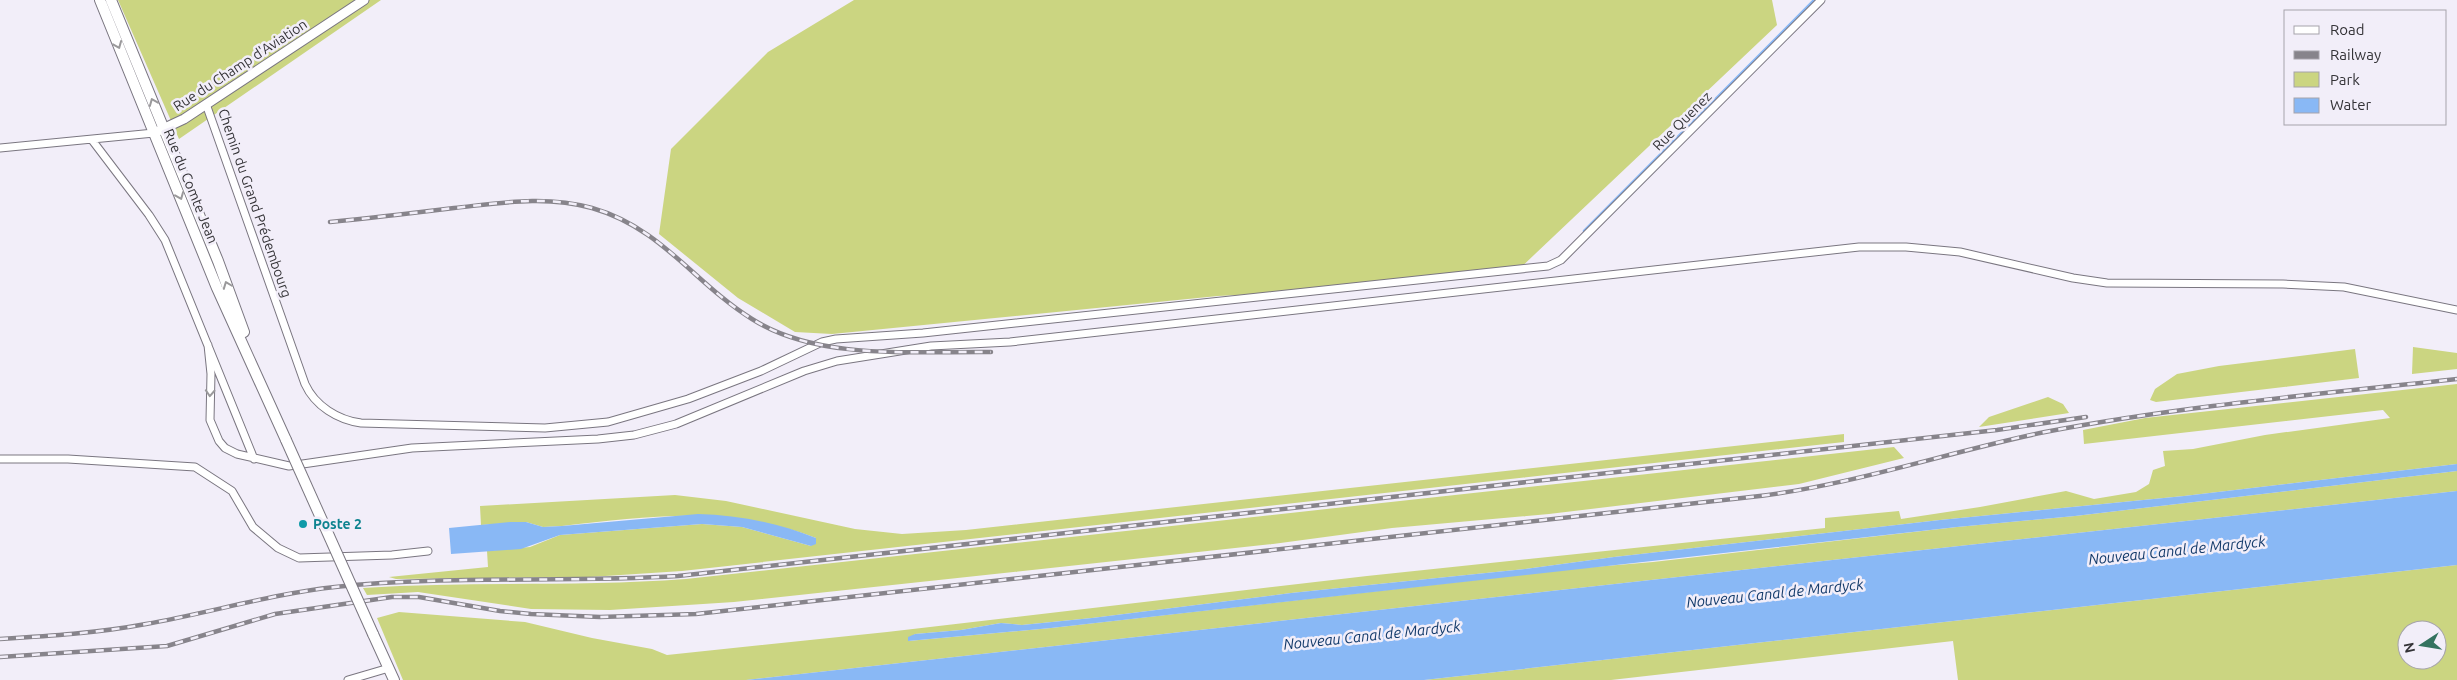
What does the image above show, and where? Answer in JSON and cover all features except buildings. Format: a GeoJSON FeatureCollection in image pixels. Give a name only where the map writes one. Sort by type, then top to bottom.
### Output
{"type":"FeatureCollection","features":[{"type":"Feature","properties":{"kind":"main road","name":"Rue du Comte Jean"},"geometry":{"type":"LineString","coordinates":[[100,0],[217,288],[261,380],[394,680]]}},
{"type":"Feature","properties":{"kind":"main road","name":"Rue du Comte Jean"},"geometry":{"type":"LineString","coordinates":[[111,0],[221,268],[261,380]]}},
{"type":"Feature","properties":{"kind":"street","name":"Rue du Champ d'Aviation"},"geometry":{"type":"LineString","coordinates":[[154,133],[206,104],[364,0]]}},
{"type":"Feature","properties":{"kind":"street","name":"Rue Quenez"},"geometry":{"type":"LineString","coordinates":[[1560,260],[1821,0]]}},
{"type":"Feature","properties":{"kind":"street","name":"Chemin du Grand Prédembourg"},"geometry":{"type":"LineString","coordinates":[[206,104],[310,394],[327,410],[344,419],[361,423],[553,428],[608,422],[676,403],[753,374],[831,340],[923,333],[1462,276],[1548,266],[1560,260]]}},
{"type":"Feature","properties":{"kind":"street"},"geometry":{"type":"LineString","coordinates":[[0,148],[154,133]]}},
{"type":"Feature","properties":{"kind":"street"},"geometry":{"type":"LineString","coordinates":[[92,140],[161,233],[254,459]]}},
{"type":"Feature","properties":{"kind":"street"},"geometry":{"type":"LineString","coordinates":[[208,345],[211,374],[210,416],[213,430],[225,448],[254,459],[283,465],[301,465],[412,448],[617,438],[666,427],[812,368],[872,354],[941,345],[1010,342],[1868,247],[1916,247],[1960,252],[2073,278],[2099,282],[2344,287],[2457,310]]}},
{"type":"Feature","properties":{"kind":"street"},"geometry":{"type":"LineString","coordinates":[[0,459],[68,459],[195,467],[232,491],[253,527],[278,548],[299,558],[392,555],[428,551]]}},
{"type":"Feature","properties":{"kind":"street"},"geometry":{"type":"LineString","coordinates":[[348,680],[389,668]]}},
{"type":"Feature","properties":{"kind":"green space"},"geometry":{"type":"Polygon","coordinates":[[[118,0],[381,0],[179,139],[118,0]]]}},
{"type":"Feature","properties":{"kind":"green space"},"geometry":{"type":"Polygon","coordinates":[[[854,0],[1772,0],[1777,25],[1516,272],[1375,288],[1218,296],[832,334],[795,332],[738,298],[659,234],[671,149],[768,52],[854,0]]]}},
{"type":"Feature","properties":{"kind":"green space"},"geometry":{"type":"Polygon","coordinates":[[[2413,347],[2457,353],[2457,369],[2412,374],[2413,347]]]}},
{"type":"Feature","properties":{"kind":"green space"},"geometry":{"type":"Polygon","coordinates":[[[2355,349],[2359,378],[2156,402],[2150,400],[2155,389],[2177,374],[2219,366],[2355,349]]]}},
{"type":"Feature","properties":{"kind":"green space"},"geometry":{"type":"Polygon","coordinates":[[[2457,384],[2457,464],[2184,496],[1940,520],[1525,569],[1291,593],[1092,618],[1022,625],[1001,623],[961,630],[915,634],[908,641],[1051,628],[1582,568],[2075,516],[2457,471],[2457,491],[746,680],[403,680],[377,618],[399,612],[525,622],[592,638],[652,649],[667,655],[887,632],[1367,576],[1825,528],[1825,518],[1899,511],[1901,519],[2066,491],[2094,499],[2136,492],[2149,484],[2153,470],[2165,466],[2163,451],[2193,449],[2265,435],[2390,418],[2383,410],[2084,444],[2083,430],[2145,418],[2457,384]]]}},
{"type":"Feature","properties":{"kind":"green space"},"geometry":{"type":"Polygon","coordinates":[[[2048,397],[2063,404],[2069,413],[1979,427],[1989,417],[2048,397]]]}},
{"type":"Feature","properties":{"kind":"green space"},"geometry":{"type":"Polygon","coordinates":[[[1844,434],[1844,442],[682,571],[590,577],[396,579],[389,577],[488,567],[487,551],[530,547],[560,535],[702,524],[742,527],[811,546],[816,538],[784,528],[721,517],[659,517],[543,527],[526,522],[481,525],[480,506],[675,495],[726,501],[855,529],[902,534],[966,530],[1844,434]]]}},
{"type":"Feature","properties":{"kind":"green space"},"geometry":{"type":"Polygon","coordinates":[[[1894,447],[1904,458],[1799,484],[1549,514],[1392,528],[1273,544],[734,602],[610,610],[531,609],[418,592],[367,595],[363,588],[606,583],[686,579],[1894,447]]]}},
{"type":"Feature","properties":{"kind":"green space"},"geometry":{"type":"Polygon","coordinates":[[[2457,565],[2457,680],[1958,680],[1953,641],[1611,680],[1424,680],[2457,565]]]}},
{"type":"Feature","properties":{"kind":"water"},"geometry":{"type":"Polygon","coordinates":[[[2457,464],[2457,471],[2075,516],[1957,527],[1051,628],[908,641],[908,637],[915,634],[961,630],[1001,623],[1022,625],[1092,618],[1291,593],[1525,569],[1940,520],[2184,496],[2457,464]]]}},
{"type":"Feature","properties":{"kind":"water","name":"Nouveau Canal de Mardyck"},"geometry":{"type":"Polygon","coordinates":[[[2457,491],[2457,565],[1424,680],[746,680],[2457,491]]]}},
{"type":"Feature","properties":{"kind":"water"},"geometry":{"type":"Polygon","coordinates":[[[698,514],[743,518],[773,524],[816,538],[816,544],[811,546],[742,527],[702,524],[560,535],[521,549],[451,554],[449,528],[510,522],[526,522],[543,527],[562,526],[698,514]]]}},
{"type":"Feature","properties":{"kind":"waterway"},"geometry":{"type":"LineString","coordinates":[[1584,231],[1814,0]]}},
{"type":"Feature","properties":{"kind":"railway"},"geometry":{"type":"LineString","coordinates":[[330,222],[506,202],[540,201],[575,204],[617,217],[638,229],[658,242],[731,305],[752,319],[778,332],[806,342],[868,351],[991,352]]}},
{"type":"Feature","properties":{"kind":"railway"},"geometry":{"type":"LineString","coordinates":[[0,657],[167,646],[275,614],[392,597],[419,597],[500,611],[531,614],[600,617],[696,614],[1751,497],[1825,485],[2008,440],[2096,423],[2251,401],[2457,379]]}},
{"type":"Feature","properties":{"kind":"railway"},"geometry":{"type":"LineString","coordinates":[[0,639],[110,630],[170,620],[287,594],[335,587],[421,581],[678,576],[1997,430],[2086,417]]}},
{"type":"Feature","properties":{"kind":"place","name":"Poste 2"},"geometry":{"type":"Point","coordinates":[303,524]}}]}
